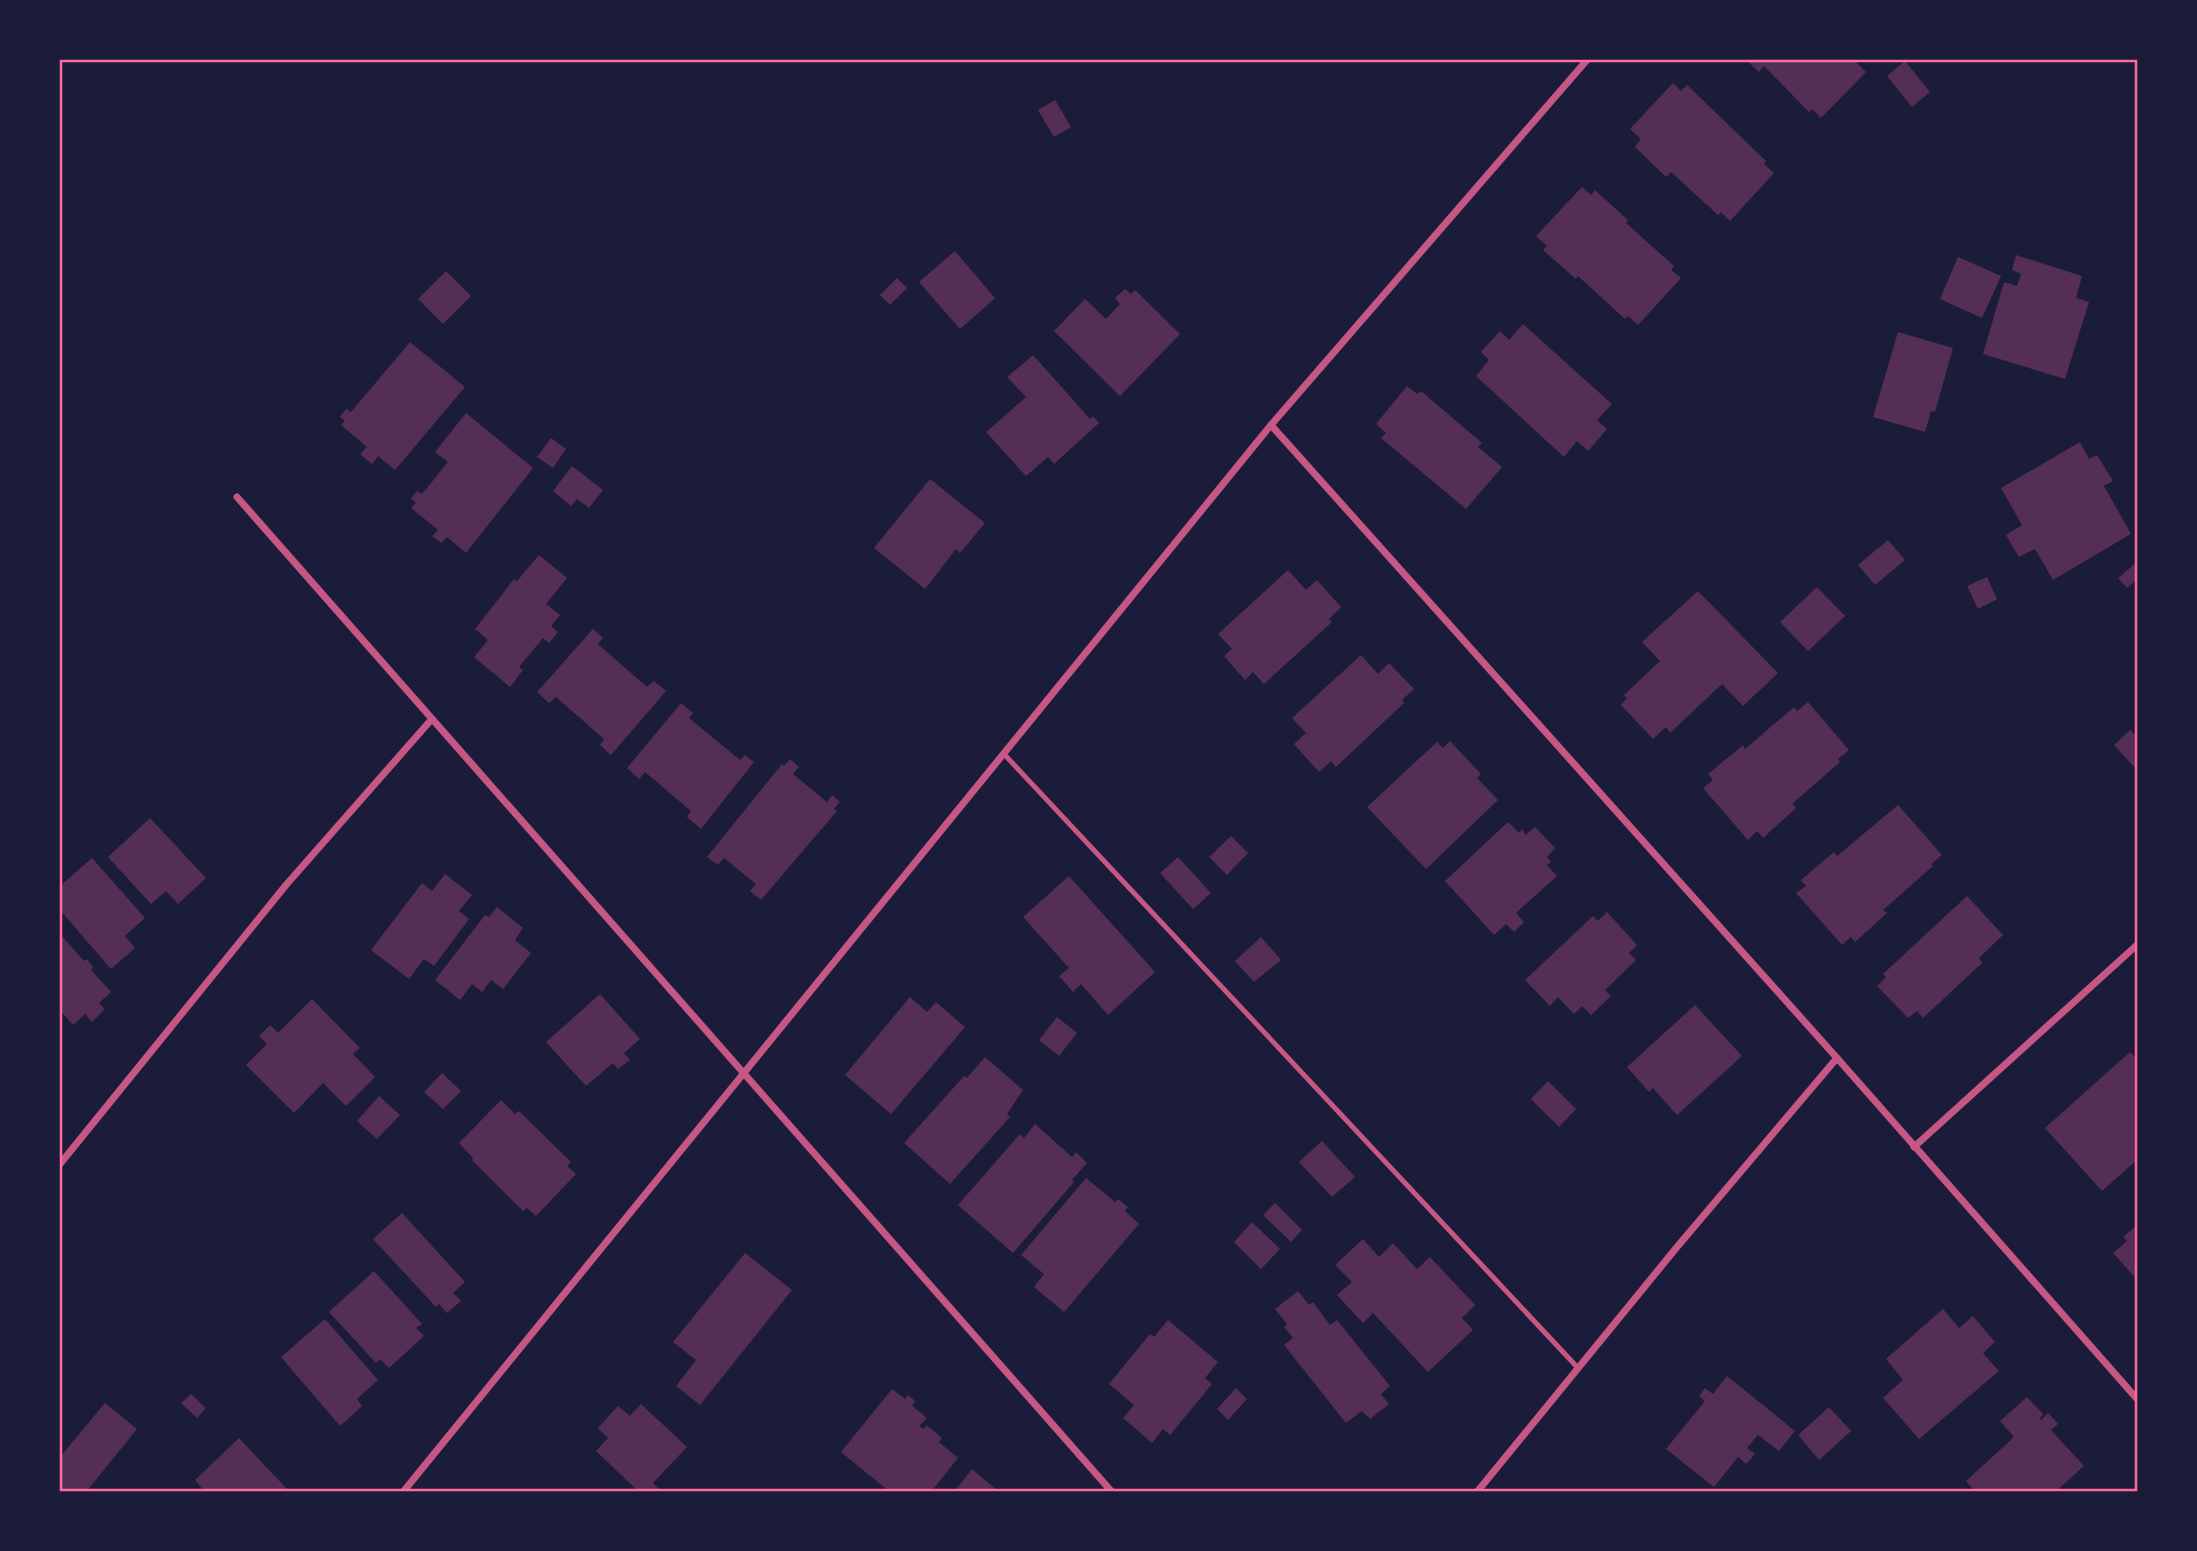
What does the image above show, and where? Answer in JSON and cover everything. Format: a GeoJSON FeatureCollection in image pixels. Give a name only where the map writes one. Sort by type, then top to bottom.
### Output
{"type":"FeatureCollection","features":[{"type":"Feature","properties":{"kind":"street"},"geometry":{"type":"LineString","coordinates":[[403,1492],[745,1075],[1271,425],[1587,60]]}},
{"type":"Feature","properties":{"kind":"street"},"geometry":{"type":"LineString","coordinates":[[1271,425],[1837,1058],[2137,1400]]}},
{"type":"Feature","properties":{"kind":"street"},"geometry":{"type":"LineString","coordinates":[[237,497],[1112,1492]]}},
{"type":"Feature","properties":{"kind":"street"},"geometry":{"type":"LineString","coordinates":[[60,1164],[286,885],[431,720]]}},
{"type":"Feature","properties":{"kind":"street"},"geometry":{"type":"LineString","coordinates":[[1914,1147],[2137,944]]}},
{"type":"Feature","properties":{"kind":"street"},"geometry":{"type":"LineString","coordinates":[[1477,1492],[1677,1247],[1837,1058]]}},
{"type":"Feature","properties":{"kind":"lane"},"geometry":{"type":"LineString","coordinates":[[1004,754],[1578,1368]]}},
{"type":"Feature","properties":{"kind":"building"},"geometry":{"type":"Polygon","coordinates":[[[1746,60],[1857,60],[1855,61],[1866,72],[1821,118],[1812,109],[1809,112],[1764,66],[1759,72],[1746,60]]]}},
{"type":"Feature","properties":{"kind":"building"},"geometry":{"type":"Polygon","coordinates":[[[1905,61],[1930,92],[1912,107],[1887,76],[1905,61]]]}},
{"type":"Feature","properties":{"kind":"building"},"geometry":{"type":"Polygon","coordinates":[[[1673,83],[1681,91],[1687,85],[1766,161],[1764,164],[1774,173],[1730,221],[1721,212],[1718,215],[1671,172],[1666,177],[1635,147],[1641,139],[1630,129],[1673,83]]]}},
{"type":"Feature","properties":{"kind":"building"},"geometry":{"type":"Polygon","coordinates":[[[1055,100],[1071,127],[1054,137],[1038,110],[1055,100]]]}},
{"type":"Feature","properties":{"kind":"building"},"geometry":{"type":"Polygon","coordinates":[[[1582,187],[1591,195],[1595,190],[1628,220],[1626,223],[1674,266],[1671,270],[1681,278],[1638,325],[1628,316],[1625,319],[1578,276],[1576,279],[1543,250],[1547,246],[1536,236],[1582,187]]]}},
{"type":"Feature","properties":{"kind":"building"},"geometry":{"type":"Polygon","coordinates":[[[955,251],[995,298],[960,329],[919,282],[955,251]]]}},
{"type":"Feature","properties":{"kind":"building"},"geometry":{"type":"Polygon","coordinates":[[[2016,255],[2082,276],[2076,298],[2089,302],[2065,379],[1983,354],[2004,282],[2017,286],[2021,274],[2012,270],[2016,255]]]}},
{"type":"Feature","properties":{"kind":"building"},"geometry":{"type":"Polygon","coordinates":[[[1958,257],[2001,276],[1982,318],[1940,299],[1958,257]]]}},
{"type":"Feature","properties":{"kind":"building"},"geometry":{"type":"Polygon","coordinates":[[[446,271],[471,296],[443,324],[418,299],[446,271]]]}},
{"type":"Feature","properties":{"kind":"building"},"geometry":{"type":"Polygon","coordinates":[[[897,278],[907,288],[890,305],[880,295],[897,278]]]}},
{"type":"Feature","properties":{"kind":"building"},"geometry":{"type":"Polygon","coordinates":[[[1125,289],[1131,294],[1135,290],[1180,334],[1120,396],[1054,331],[1085,299],[1106,319],[1120,304],[1115,298],[1125,289]]]}},
{"type":"Feature","properties":{"kind":"building"},"geometry":{"type":"Polygon","coordinates":[[[1523,324],[1612,404],[1597,420],[1607,429],[1588,451],[1577,441],[1564,457],[1476,376],[1489,360],[1481,352],[1500,331],[1509,340],[1523,324]]]}},
{"type":"Feature","properties":{"kind":"building"},"geometry":{"type":"Polygon","coordinates":[[[1898,332],[1953,348],[1935,412],[1931,411],[1925,432],[1873,417],[1898,332]]]}},
{"type":"Feature","properties":{"kind":"building"},"geometry":{"type":"Polygon","coordinates":[[[410,342],[465,387],[395,470],[378,456],[372,464],[360,454],[367,447],[341,425],[345,421],[340,417],[346,409],[351,412],[410,342]]]}},
{"type":"Feature","properties":{"kind":"building"},"geometry":{"type":"Polygon","coordinates":[[[1033,355],[1090,419],[1093,416],[1099,423],[1054,464],[1048,457],[1026,476],[986,432],[1026,397],[1007,377],[1033,355]]]}},
{"type":"Feature","properties":{"kind":"building"},"geometry":{"type":"Polygon","coordinates":[[[1407,386],[1417,394],[1421,391],[1482,443],[1478,447],[1502,467],[1466,509],[1381,438],[1386,433],[1376,424],[1407,386]]]}},
{"type":"Feature","properties":{"kind":"building"},"geometry":{"type":"Polygon","coordinates":[[[466,413],[533,468],[466,553],[447,537],[441,543],[432,536],[438,530],[411,508],[416,503],[411,498],[417,491],[422,494],[448,462],[435,452],[466,413]]]}},
{"type":"Feature","properties":{"kind":"building"},"geometry":{"type":"Polygon","coordinates":[[[551,438],[566,449],[553,468],[537,457],[551,438]]]}},
{"type":"Feature","properties":{"kind":"building"},"geometry":{"type":"Polygon","coordinates":[[[2080,442],[2089,459],[2097,455],[2113,481],[2104,486],[2131,534],[2053,580],[2035,549],[2019,557],[2006,535],[2022,525],[2001,488],[2080,442]]]}},
{"type":"Feature","properties":{"kind":"building"},"geometry":{"type":"Polygon","coordinates":[[[572,466],[603,490],[589,508],[577,499],[571,506],[553,491],[572,466]]]}},
{"type":"Feature","properties":{"kind":"building"},"geometry":{"type":"Polygon","coordinates":[[[930,479],[985,523],[960,553],[956,549],[925,589],[874,548],[930,479]]]}},
{"type":"Feature","properties":{"kind":"building"},"geometry":{"type":"Polygon","coordinates":[[[1888,540],[1905,560],[1875,585],[1858,565],[1888,540]]]}},
{"type":"Feature","properties":{"kind":"building"},"geometry":{"type":"Polygon","coordinates":[[[539,555],[567,578],[546,604],[560,615],[551,626],[558,632],[549,643],[543,638],[519,667],[523,670],[510,687],[474,657],[488,640],[475,629],[514,579],[517,581],[539,555]]]}},
{"type":"Feature","properties":{"kind":"building"},"geometry":{"type":"Polygon","coordinates":[[[2138,561],[2138,584],[2135,581],[2127,588],[2118,578],[2138,561]]]}},
{"type":"Feature","properties":{"kind":"building"},"geometry":{"type":"Polygon","coordinates":[[[1288,570],[1306,590],[1317,580],[1341,607],[1329,619],[1332,622],[1264,684],[1253,672],[1245,680],[1224,656],[1232,649],[1218,634],[1288,570]]]}},
{"type":"Feature","properties":{"kind":"building"},"geometry":{"type":"Polygon","coordinates":[[[1987,577],[1997,599],[1978,609],[1967,586],[1987,577]]]}},
{"type":"Feature","properties":{"kind":"building"},"geometry":{"type":"Polygon","coordinates":[[[1817,587],[1845,616],[1808,651],[1780,622],[1817,587]]]}},
{"type":"Feature","properties":{"kind":"building"},"geometry":{"type":"Polygon","coordinates":[[[1698,591],[1778,673],[1743,706],[1722,684],[1670,733],[1666,727],[1653,739],[1621,705],[1627,698],[1624,695],[1660,661],[1642,642],[1698,591]]]}},
{"type":"Feature","properties":{"kind":"building"},"geometry":{"type":"Polygon","coordinates":[[[593,629],[603,638],[598,644],[647,687],[654,681],[666,691],[611,755],[600,745],[604,739],[556,697],[549,703],[537,692],[593,629]]]}},
{"type":"Feature","properties":{"kind":"building"},"geometry":{"type":"Polygon","coordinates":[[[1361,655],[1378,674],[1389,663],[1414,689],[1402,700],[1404,703],[1336,767],[1331,761],[1319,772],[1294,744],[1306,733],[1292,718],[1361,655]]]}},
{"type":"Feature","properties":{"kind":"building"},"geometry":{"type":"Polygon","coordinates":[[[1808,702],[1849,750],[1838,759],[1840,762],[1792,804],[1796,808],[1763,838],[1757,831],[1748,840],[1703,788],[1713,780],[1708,774],[1743,745],[1745,749],[1794,707],[1797,711],[1808,702]]]}},
{"type":"Feature","properties":{"kind":"building"},"geometry":{"type":"Polygon","coordinates":[[[681,703],[693,713],[689,718],[740,760],[745,755],[754,762],[701,829],[687,817],[691,811],[645,772],[639,779],[627,768],[681,703]]]}},
{"type":"Feature","properties":{"kind":"building"},"geometry":{"type":"Polygon","coordinates":[[[2130,730],[2138,738],[2138,771],[2114,745],[2130,730]]]}},
{"type":"Feature","properties":{"kind":"building"},"geometry":{"type":"Polygon","coordinates":[[[1450,741],[1481,774],[1477,778],[1498,800],[1426,869],[1367,807],[1437,742],[1443,748],[1450,741]]]}},
{"type":"Feature","properties":{"kind":"building"},"geometry":{"type":"Polygon","coordinates":[[[790,759],[799,767],[793,774],[827,802],[832,795],[840,802],[834,809],[837,811],[761,900],[750,891],[756,884],[724,858],[718,865],[707,857],[782,764],[784,766],[790,759]]]}},
{"type":"Feature","properties":{"kind":"building"},"geometry":{"type":"Polygon","coordinates":[[[1898,805],[1942,855],[1883,910],[1887,913],[1855,942],[1851,937],[1842,945],[1796,893],[1806,886],[1801,880],[1834,852],[1837,856],[1898,805]]]}},
{"type":"Feature","properties":{"kind":"building"},"geometry":{"type":"Polygon","coordinates":[[[150,818],[206,878],[178,904],[166,891],[151,904],[108,857],[150,818]]]}},
{"type":"Feature","properties":{"kind":"building"},"geometry":{"type":"Polygon","coordinates":[[[1508,822],[1519,833],[1522,829],[1526,835],[1535,827],[1555,848],[1547,857],[1551,862],[1547,865],[1557,876],[1516,913],[1524,922],[1514,932],[1506,924],[1494,935],[1445,881],[1508,822]]]}},
{"type":"Feature","properties":{"kind":"building"},"geometry":{"type":"Polygon","coordinates":[[[1231,836],[1248,853],[1227,875],[1209,857],[1231,836]]]}},
{"type":"Feature","properties":{"kind":"building"},"geometry":{"type":"Polygon","coordinates":[[[1178,857],[1211,893],[1193,909],[1160,873],[1178,857]]]}},
{"type":"Feature","properties":{"kind":"building"},"geometry":{"type":"Polygon","coordinates":[[[92,858],[145,918],[125,936],[135,948],[111,969],[60,910],[60,886],[92,858]]]}},
{"type":"Feature","properties":{"kind":"building"},"geometry":{"type":"Polygon","coordinates":[[[445,874],[472,895],[459,911],[469,919],[434,966],[424,959],[409,979],[371,950],[422,883],[432,891],[445,874]]]}},
{"type":"Feature","properties":{"kind":"building"},"geometry":{"type":"Polygon","coordinates":[[[1069,876],[1155,972],[1108,1015],[1081,984],[1073,992],[1059,976],[1069,968],[1023,917],[1069,876]]]}},
{"type":"Feature","properties":{"kind":"building"},"geometry":{"type":"Polygon","coordinates":[[[1967,896],[2003,935],[1979,958],[1982,963],[1923,1018],[1917,1011],[1908,1018],[1877,986],[1886,977],[1883,974],[1967,896]]]}},
{"type":"Feature","properties":{"kind":"building"},"geometry":{"type":"Polygon","coordinates":[[[497,907],[523,928],[515,940],[531,953],[503,989],[491,980],[482,992],[472,984],[460,1000],[435,980],[485,915],[489,917],[497,907]]]}},
{"type":"Feature","properties":{"kind":"building"},"geometry":{"type":"Polygon","coordinates":[[[1607,912],[1637,945],[1629,953],[1636,960],[1605,990],[1611,996],[1591,1015],[1582,1006],[1574,1014],[1558,997],[1550,1006],[1525,980],[1593,916],[1598,921],[1607,912]]]}},
{"type":"Feature","properties":{"kind":"building"},"geometry":{"type":"Polygon","coordinates":[[[60,934],[84,961],[87,959],[93,967],[91,970],[111,992],[99,1003],[105,1009],[92,1022],[85,1014],[73,1025],[60,1010],[60,934]]]}},
{"type":"Feature","properties":{"kind":"building"},"geometry":{"type":"Polygon","coordinates":[[[1261,937],[1281,960],[1254,982],[1235,961],[1261,937]]]}},
{"type":"Feature","properties":{"kind":"building"},"geometry":{"type":"Polygon","coordinates":[[[600,994],[640,1039],[624,1053],[630,1060],[618,1069],[613,1063],[586,1086],[546,1042],[600,994]]]}},
{"type":"Feature","properties":{"kind":"building"},"geometry":{"type":"Polygon","coordinates":[[[910,997],[927,1012],[936,1002],[965,1027],[891,1114],[845,1075],[910,997]]]}},
{"type":"Feature","properties":{"kind":"building"},"geometry":{"type":"Polygon","coordinates":[[[312,999],[360,1048],[353,1054],[375,1077],[346,1106],[323,1083],[294,1113],[246,1065],[267,1044],[259,1036],[270,1025],[278,1033],[312,999]]]}},
{"type":"Feature","properties":{"kind":"building"},"geometry":{"type":"Polygon","coordinates":[[[1695,1005],[1742,1056],[1677,1115],[1653,1088],[1649,1092],[1627,1067],[1695,1005]]]}},
{"type":"Feature","properties":{"kind":"building"},"geometry":{"type":"Polygon","coordinates":[[[1057,1017],[1077,1033],[1059,1056],[1039,1040],[1057,1017]]]}},
{"type":"Feature","properties":{"kind":"building"},"geometry":{"type":"Polygon","coordinates":[[[2130,1052],[2138,1060],[2138,1159],[2102,1191],[2045,1128],[2130,1052]]]}},
{"type":"Feature","properties":{"kind":"building"},"geometry":{"type":"Polygon","coordinates":[[[985,1057],[1023,1090],[1007,1114],[1010,1117],[950,1184],[904,1143],[964,1076],[967,1078],[985,1057]]]}},
{"type":"Feature","properties":{"kind":"building"},"geometry":{"type":"Polygon","coordinates":[[[442,1073],[461,1091],[443,1109],[424,1092],[442,1073]]]}},
{"type":"Feature","properties":{"kind":"building"},"geometry":{"type":"Polygon","coordinates":[[[1548,1081],[1576,1109],[1559,1127],[1531,1099],[1548,1081]]]}},
{"type":"Feature","properties":{"kind":"building"},"geometry":{"type":"Polygon","coordinates":[[[379,1096],[400,1115],[377,1139],[357,1121],[379,1096]]]}},
{"type":"Feature","properties":{"kind":"building"},"geometry":{"type":"Polygon","coordinates":[[[501,1100],[515,1114],[519,1111],[571,1162],[567,1166],[576,1174],[536,1216],[527,1208],[523,1211],[472,1160],[459,1143],[501,1100]]]}},
{"type":"Feature","properties":{"kind":"building"},"geometry":{"type":"Polygon","coordinates":[[[1035,1124],[1072,1157],[1076,1152],[1087,1163],[1013,1253],[958,1205],[1020,1134],[1024,1138],[1035,1124]]]}},
{"type":"Feature","properties":{"kind":"building"},"geometry":{"type":"Polygon","coordinates":[[[1322,1141],[1355,1177],[1332,1197],[1299,1162],[1322,1141]]]}},
{"type":"Feature","properties":{"kind":"building"},"geometry":{"type":"Polygon","coordinates":[[[1086,1178],[1115,1202],[1118,1199],[1128,1207],[1125,1211],[1139,1224],[1064,1312],[1034,1287],[1044,1274],[1021,1255],[1086,1178]]]}},
{"type":"Feature","properties":{"kind":"building"},"geometry":{"type":"Polygon","coordinates":[[[1275,1203],[1302,1230],[1291,1242],[1263,1215],[1275,1203]]]}},
{"type":"Feature","properties":{"kind":"building"},"geometry":{"type":"Polygon","coordinates":[[[402,1213],[465,1282],[453,1293],[461,1301],[447,1313],[439,1304],[436,1307],[373,1239],[402,1213]]]}},
{"type":"Feature","properties":{"kind":"building"},"geometry":{"type":"Polygon","coordinates":[[[1252,1222],[1280,1249],[1261,1269],[1234,1242],[1252,1222]]]}},
{"type":"Feature","properties":{"kind":"building"},"geometry":{"type":"Polygon","coordinates":[[[2138,1224],[2138,1281],[2113,1253],[2127,1241],[2123,1237],[2138,1224]]]}},
{"type":"Feature","properties":{"kind":"building"},"geometry":{"type":"Polygon","coordinates":[[[1363,1239],[1379,1257],[1393,1243],[1417,1269],[1430,1257],[1475,1305],[1462,1318],[1473,1330],[1428,1372],[1373,1313],[1363,1323],[1337,1295],[1352,1282],[1335,1265],[1363,1239]]]}},
{"type":"Feature","properties":{"kind":"building"},"geometry":{"type":"Polygon","coordinates":[[[745,1253],[792,1290],[700,1405],[676,1386],[696,1360],[673,1342],[745,1253]]]}},
{"type":"Feature","properties":{"kind":"building"},"geometry":{"type":"Polygon","coordinates":[[[374,1271],[422,1324],[416,1328],[424,1336],[389,1368],[380,1359],[376,1363],[329,1312],[374,1271]]]}},
{"type":"Feature","properties":{"kind":"building"},"geometry":{"type":"Polygon","coordinates":[[[1298,1291],[1309,1305],[1313,1302],[1330,1325],[1337,1320],[1390,1386],[1381,1394],[1389,1404],[1370,1419],[1362,1411],[1346,1423],[1284,1345],[1293,1338],[1284,1327],[1287,1324],[1275,1309],[1298,1291]]]}},
{"type":"Feature","properties":{"kind":"building"},"geometry":{"type":"Polygon","coordinates":[[[1943,1309],[1959,1328],[1973,1316],[1995,1342],[1983,1353],[1999,1371],[1919,1439],[1883,1398],[1903,1380],[1886,1359],[1943,1309]]]}},
{"type":"Feature","properties":{"kind":"building"},"geometry":{"type":"Polygon","coordinates":[[[325,1319],[378,1380],[357,1399],[362,1406],[340,1426],[281,1357],[325,1319]]]}},
{"type":"Feature","properties":{"kind":"building"},"geometry":{"type":"Polygon","coordinates":[[[1168,1320],[1218,1362],[1205,1378],[1212,1384],[1170,1435],[1163,1429],[1152,1443],[1123,1418],[1134,1405],[1109,1384],[1150,1334],[1154,1337],[1168,1320]]]}},
{"type":"Feature","properties":{"kind":"building"},"geometry":{"type":"Polygon","coordinates":[[[1727,1376],[1795,1431],[1779,1451],[1758,1435],[1747,1448],[1755,1454],[1746,1464],[1738,1457],[1714,1487],[1666,1449],[1705,1401],[1699,1396],[1705,1388],[1713,1394],[1727,1376]]]}},
{"type":"Feature","properties":{"kind":"building"},"geometry":{"type":"Polygon","coordinates":[[[1236,1388],[1247,1399],[1228,1420],[1217,1409],[1236,1388]]]}},
{"type":"Feature","properties":{"kind":"building"},"geometry":{"type":"Polygon","coordinates":[[[892,1389],[905,1399],[908,1395],[915,1401],[912,1406],[927,1418],[919,1426],[924,1429],[926,1425],[942,1438],[939,1442],[958,1458],[931,1492],[890,1492],[841,1452],[892,1389]]]}},
{"type":"Feature","properties":{"kind":"building"},"geometry":{"type":"Polygon","coordinates":[[[191,1394],[206,1408],[197,1418],[181,1403],[191,1394]]]}},
{"type":"Feature","properties":{"kind":"building"},"geometry":{"type":"Polygon","coordinates":[[[2027,1397],[2043,1414],[2041,1420],[2048,1413],[2058,1424],[2051,1430],[2084,1466],[2055,1492],[1975,1492],[1966,1481],[2014,1437],[2000,1421],[2027,1397]]]}},
{"type":"Feature","properties":{"kind":"building"},"geometry":{"type":"Polygon","coordinates":[[[105,1403],[137,1429],[86,1492],[60,1492],[60,1457],[105,1403]]]}},
{"type":"Feature","properties":{"kind":"building"},"geometry":{"type":"Polygon","coordinates":[[[641,1404],[687,1447],[653,1483],[659,1489],[656,1492],[639,1492],[596,1451],[608,1438],[598,1428],[618,1406],[630,1416],[641,1404]]]}},
{"type":"Feature","properties":{"kind":"building"},"geometry":{"type":"Polygon","coordinates":[[[1829,1407],[1851,1431],[1819,1460],[1798,1435],[1829,1407]]]}},
{"type":"Feature","properties":{"kind":"building"},"geometry":{"type":"Polygon","coordinates":[[[239,1438],[288,1490],[205,1492],[195,1480],[239,1438]]]}},
{"type":"Feature","properties":{"kind":"building"},"geometry":{"type":"Polygon","coordinates":[[[972,1469],[999,1492],[954,1492],[972,1469]]]}}]}
